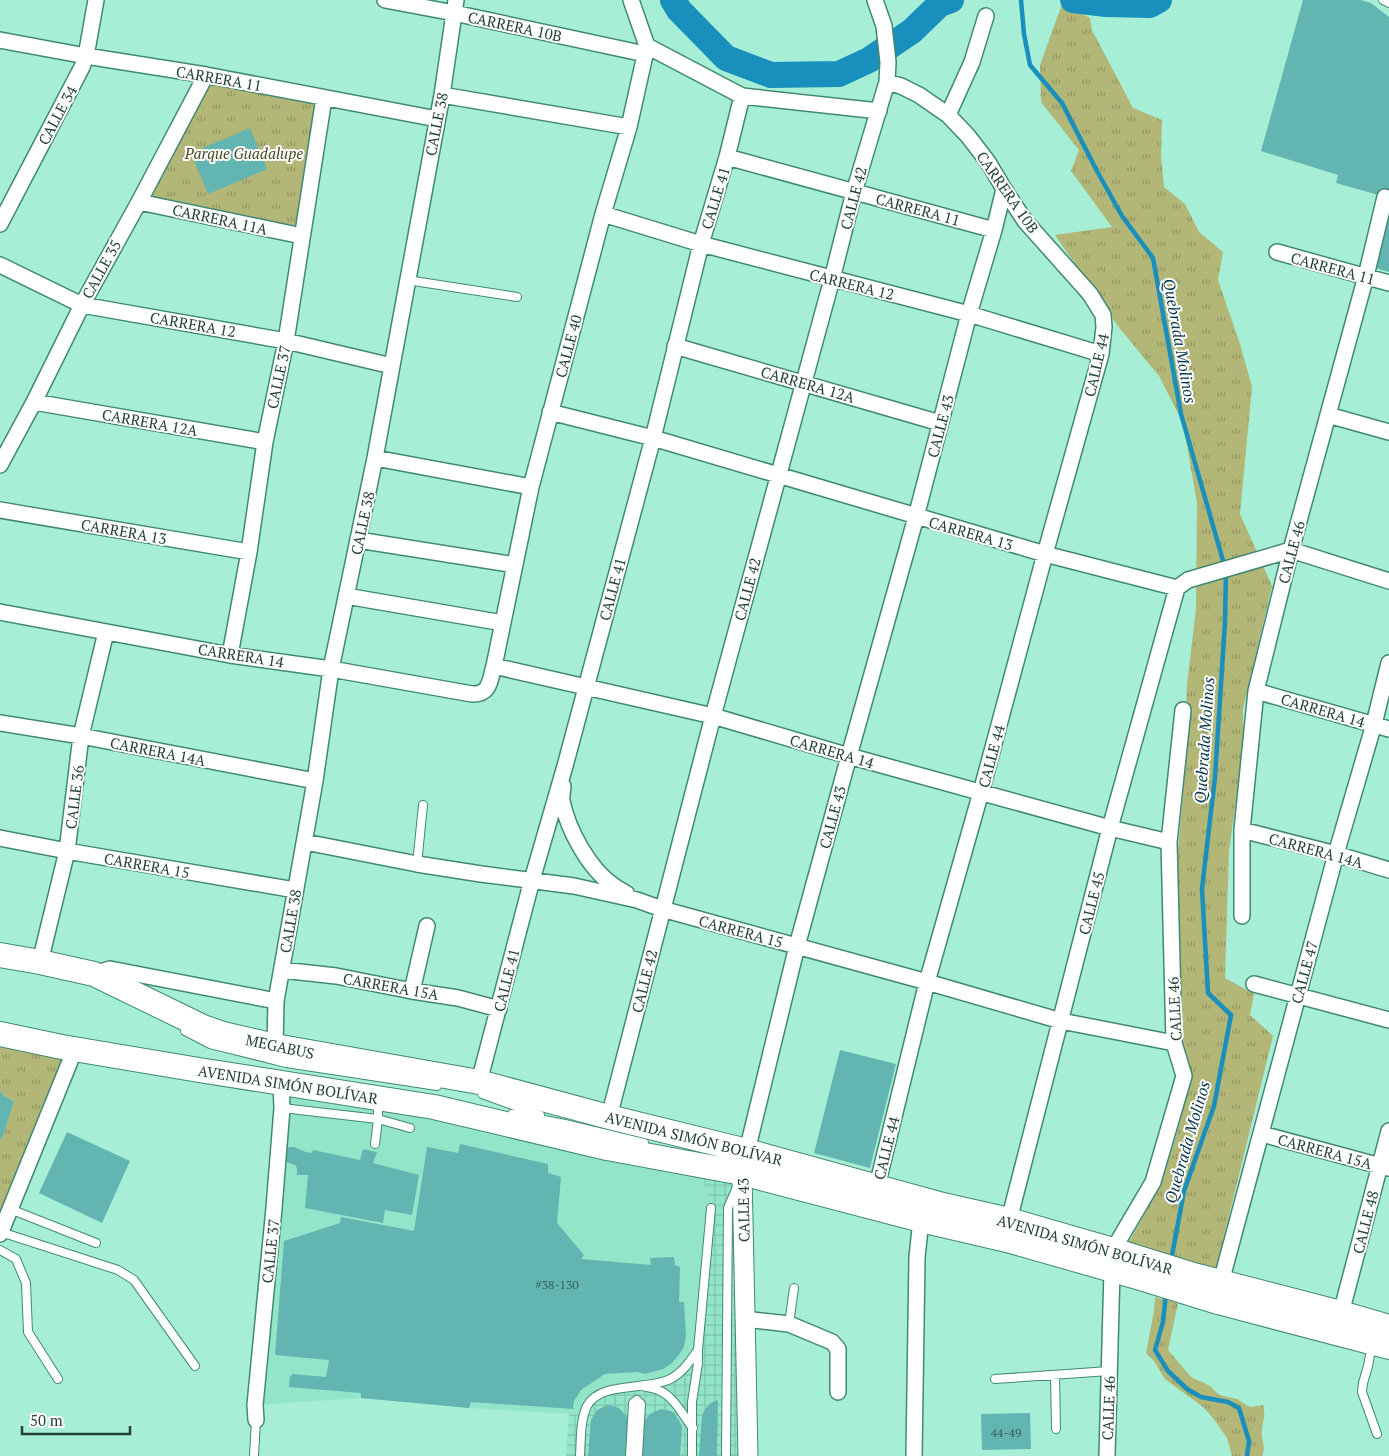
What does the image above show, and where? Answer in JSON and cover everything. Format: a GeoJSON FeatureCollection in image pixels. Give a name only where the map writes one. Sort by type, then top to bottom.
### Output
{"type":"FeatureCollection","features":[{"type":"Feature","properties":{"kind":"main road","name":"AVENIDA SIMÓN BOLÍVAR"},"geometry":{"type":"LineString","coordinates":[[0,954],[94,974],[203,1027],[223,1034],[478,1087],[609,1118],[921,1220],[1007,1240],[1113,1260]]}},
{"type":"Feature","properties":{"kind":"main road","name":"AVENIDA SIMÓN BOLÍVAR"},"geometry":{"type":"LineString","coordinates":[[0,1034],[75,1049],[274,1077],[378,1108],[434,1107],[607,1148],[744,1162],[755,1173],[877,1186],[943,1205],[1008,1220],[1113,1260],[1189,1284],[1218,1302],[1384,1339]]}},
{"type":"Feature","properties":{"kind":"main road","name":"AVENIDA SIMÓN BOLÍVAR"},"geometry":{"type":"LineString","coordinates":[[1189,1284],[1221,1282],[1341,1312],[1384,1339]]}},
{"type":"Feature","properties":{"kind":"street","name":"CALLE 34"},"geometry":{"type":"LineString","coordinates":[[0,224],[77,78],[86,56],[96,0]]}},
{"type":"Feature","properties":{"kind":"street","name":"CARRERA 10B"},"geometry":{"type":"LineString","coordinates":[[385,0],[455,7],[646,50],[742,96],[879,111]]}},
{"type":"Feature","properties":{"kind":"street"},"geometry":{"type":"LineString","coordinates":[[631,0],[646,50]]}},
{"type":"Feature","properties":{"kind":"street","name":"CALLE 42"},"geometry":{"type":"LineString","coordinates":[[609,1118],[713,716],[854,192],[887,82],[888,62],[884,26],[875,0]]}},
{"type":"Feature","properties":{"kind":"street","name":"CALLE 38"},"geometry":{"type":"LineString","coordinates":[[275,1046],[276,1001],[315,781],[331,669],[375,458],[442,95],[455,7]]}},
{"type":"Feature","properties":{"kind":"street"},"geometry":{"type":"LineString","coordinates":[[948,115],[972,62],[986,16]]}},
{"type":"Feature","properties":{"kind":"street","name":"CARRERA 11"},"geometry":{"type":"LineString","coordinates":[[0,40],[206,75],[437,119]]}},
{"type":"Feature","properties":{"kind":"street","name":"CALLE 40"},"geometry":{"type":"LineString","coordinates":[[482,693],[489,685],[494,666],[531,488],[603,214],[629,127],[646,50]]}},
{"type":"Feature","properties":{"kind":"street","name":"CALLE 35"},"geometry":{"type":"LineString","coordinates":[[0,465],[34,402],[82,305],[206,75]]}},
{"type":"Feature","properties":{"kind":"street","name":"CARRERA 10B"},"geometry":{"type":"LineString","coordinates":[[887,82],[919,94],[948,115],[968,136],[988,162],[1026,221],[1090,294],[1103,315],[1104,327]]}},
{"type":"Feature","properties":{"kind":"street"},"geometry":{"type":"LineString","coordinates":[[442,95],[629,127]]}},
{"type":"Feature","properties":{"kind":"street","name":"CALLE 41"},"geometry":{"type":"LineString","coordinates":[[478,1087],[532,880],[565,766],[653,438],[701,244],[727,157],[742,96]]}},
{"type":"Feature","properties":{"kind":"street","name":"CALLE 37"},"geometry":{"type":"LineString","coordinates":[[230,655],[265,442],[286,341],[324,98]]}},
{"type":"Feature","properties":{"kind":"street","name":"CARRERA 11"},"geometry":{"type":"LineString","coordinates":[[727,157],[994,230]]}},
{"type":"Feature","properties":{"kind":"street","name":"CALLE 43"},"geometry":{"type":"LineString","coordinates":[[748,1456],[744,1318],[744,1162],[798,946],[1004,189]]}},
{"type":"Feature","properties":{"kind":"street","name":"CALLE 46"},"geometry":{"type":"LineString","coordinates":[[1242,916],[1242,830],[1256,691],[1291,550],[1366,276],[1385,197]]}},
{"type":"Feature","properties":{"kind":"street","name":"CARRERA 11A"},"geometry":{"type":"LineString","coordinates":[[139,202],[302,236]]}},
{"type":"Feature","properties":{"kind":"street","name":"CARRERA 12"},"geometry":{"type":"LineString","coordinates":[[603,214],[701,244],[969,314],[1101,354]]}},
{"type":"Feature","properties":{"kind":"street","name":"CARRERA 11"},"geometry":{"type":"LineString","coordinates":[[1277,252],[1389,283]]}},
{"type":"Feature","properties":{"kind":"street","name":"CARRERA 12"},"geometry":{"type":"LineString","coordinates":[[0,265],[82,305],[286,341],[392,366]]}},
{"type":"Feature","properties":{"kind":"street","name":"CALLE 44"},"geometry":{"type":"LineString","coordinates":[[877,1186],[927,982],[1101,354],[1104,327]]}},
{"type":"Feature","properties":{"kind":"street","name":"CARRERA 12A"},"geometry":{"type":"LineString","coordinates":[[675,346],[940,423]]}},
{"type":"Feature","properties":{"kind":"street","name":"CARRERA 12A"},"geometry":{"type":"LineString","coordinates":[[34,402],[265,442]]}},
{"type":"Feature","properties":{"kind":"street","name":"CARRERA 13"},"geometry":{"type":"LineString","coordinates":[[550,412],[653,438],[1045,554],[1177,588]]}},
{"type":"Feature","properties":{"kind":"street"},"geometry":{"type":"LineString","coordinates":[[1328,414],[1389,432]]}},
{"type":"Feature","properties":{"kind":"street"},"geometry":{"type":"LineString","coordinates":[[375,458],[531,488]]}},
{"type":"Feature","properties":{"kind":"street","name":"CARRERA 13"},"geometry":{"type":"LineString","coordinates":[[0,510],[248,552]]}},
{"type":"Feature","properties":{"kind":"street"},"geometry":{"type":"LineString","coordinates":[[358,540],[515,565]]}},
{"type":"Feature","properties":{"kind":"street"},"geometry":{"type":"LineString","coordinates":[[1177,588],[1188,580],[1291,550],[1389,582]]}},
{"type":"Feature","properties":{"kind":"street","name":"CALLE 45"},"geometry":{"type":"LineString","coordinates":[[1008,1220],[1110,828],[1177,588]]}},
{"type":"Feature","properties":{"kind":"street"},"geometry":{"type":"LineString","coordinates":[[346,596],[503,623]]}},
{"type":"Feature","properties":{"kind":"street","name":"CARRERA 14"},"geometry":{"type":"LineString","coordinates":[[0,612],[230,655],[331,669],[472,694],[482,693]]}},
{"type":"Feature","properties":{"kind":"street","name":"CALLE 36"},"geometry":{"type":"LineString","coordinates":[[40,962],[67,851],[81,736],[106,632]]}},
{"type":"Feature","properties":{"kind":"street","name":"CALLE 47"},"geometry":{"type":"LineString","coordinates":[[1221,1282],[1336,854],[1374,724],[1389,663]]}},
{"type":"Feature","properties":{"kind":"street","name":"CARRERA 14"},"geometry":{"type":"LineString","coordinates":[[494,666],[713,716],[849,756],[1110,828],[1169,842]]}},
{"type":"Feature","properties":{"kind":"street","name":"CARRERA 14"},"geometry":{"type":"LineString","coordinates":[[1256,691],[1389,728]]}},
{"type":"Feature","properties":{"kind":"street","name":"CALLE 46"},"geometry":{"type":"LineString","coordinates":[[1107,1456],[1113,1260],[1153,1182],[1184,1076],[1174,1043],[1169,842],[1183,710]]}},
{"type":"Feature","properties":{"kind":"street","name":"CARRERA 14A"},"geometry":{"type":"LineString","coordinates":[[0,722],[315,781]]}},
{"type":"Feature","properties":{"kind":"street"},"geometry":{"type":"LineString","coordinates":[[565,766],[562,799],[568,820],[580,845],[586,856],[613,885],[637,900]]}},
{"type":"Feature","properties":{"kind":"street","name":"CARRERA 14A"},"geometry":{"type":"LineString","coordinates":[[1242,830],[1336,854],[1389,870]]}},
{"type":"Feature","properties":{"kind":"street","name":"CARRERA 15"},"geometry":{"type":"LineString","coordinates":[[0,838],[295,890]]}},
{"type":"Feature","properties":{"kind":"street","name":"CARRERA 15"},"geometry":{"type":"LineString","coordinates":[[304,842],[417,864],[574,886],[637,900],[662,909],[1061,1021],[1174,1043]]}},
{"type":"Feature","properties":{"kind":"street"},"geometry":{"type":"LineString","coordinates":[[412,991],[427,926]]}},
{"type":"Feature","properties":{"kind":"street"},"geometry":{"type":"LineString","coordinates":[[94,974],[110,969],[276,1001]]}},
{"type":"Feature","properties":{"kind":"street","name":"CARRERA 15A"},"geometry":{"type":"LineString","coordinates":[[282,970],[336,976],[458,998],[499,1009]]}},
{"type":"Feature","properties":{"kind":"street"},"geometry":{"type":"LineString","coordinates":[[1254,984],[1389,1020]]}},
{"type":"Feature","properties":{"kind":"street"},"geometry":{"type":"LineString","coordinates":[[0,1233],[75,1049]]}},
{"type":"Feature","properties":{"kind":"street","name":"CALLE 37"},"geometry":{"type":"LineString","coordinates":[[256,1420],[255,1405],[282,1108],[274,1077]]}},
{"type":"Feature","properties":{"kind":"street","name":"CALLE 48"},"geometry":{"type":"LineString","coordinates":[[1341,1312],[1384,1167],[1389,1132]]}},
{"type":"Feature","properties":{"kind":"street","name":"CARRERA 15A"},"geometry":{"type":"LineString","coordinates":[[1262,1134],[1384,1167]]}},
{"type":"Feature","properties":{"kind":"street"},"geometry":{"type":"LineString","coordinates":[[914,1456],[917,1257],[921,1220]]}},
{"type":"Feature","properties":{"kind":"street"},"geometry":{"type":"LineString","coordinates":[[744,1318],[789,1324],[832,1342],[838,1349],[838,1392]]}},
{"type":"Feature","properties":{"kind":"lane"},"geometry":{"type":"LineString","coordinates":[[1383,0],[1389,3]]}},
{"type":"Feature","properties":{"kind":"lane"},"geometry":{"type":"LineString","coordinates":[[407,280],[517,297]]}},
{"type":"Feature","properties":{"kind":"lane"},"geometry":{"type":"LineString","coordinates":[[417,864],[423,805]]}},
{"type":"Feature","properties":{"kind":"lane","name":"MEGABUS"},"geometry":{"type":"LineString","coordinates":[[176,1027],[210,1044],[286,1063],[448,1088]]}},
{"type":"Feature","properties":{"kind":"lane","name":"MEGABUS"},"geometry":{"type":"LineString","coordinates":[[274,1077],[446,1102]]}},
{"type":"Feature","properties":{"kind":"lane"},"geometry":{"type":"LineString","coordinates":[[478,1087],[565,1124]]}},
{"type":"Feature","properties":{"kind":"lane"},"geometry":{"type":"LineString","coordinates":[[282,1108],[378,1108],[410,1128]]}},
{"type":"Feature","properties":{"kind":"lane"},"geometry":{"type":"LineString","coordinates":[[375,1144],[378,1108]]}},
{"type":"Feature","properties":{"kind":"lane"},"geometry":{"type":"LineString","coordinates":[[502,1112],[565,1124],[650,1145]]}},
{"type":"Feature","properties":{"kind":"lane"},"geometry":{"type":"LineString","coordinates":[[726,1456],[728,1208],[744,1162]]}},
{"type":"Feature","properties":{"kind":"lane"},"geometry":{"type":"LineString","coordinates":[[9,1208],[96,1243]]}},
{"type":"Feature","properties":{"kind":"lane"},"geometry":{"type":"LineString","coordinates":[[692,1456],[692,1402],[698,1363],[711,1208]]}},
{"type":"Feature","properties":{"kind":"lane"},"geometry":{"type":"LineString","coordinates":[[0,1233],[118,1270],[134,1280],[195,1366]]}},
{"type":"Feature","properties":{"kind":"lane"},"geometry":{"type":"LineString","coordinates":[[0,1250],[16,1260],[26,1283],[28,1332],[58,1379]]}},
{"type":"Feature","properties":{"kind":"lane"},"geometry":{"type":"LineString","coordinates":[[789,1324],[794,1288]]}},
{"type":"Feature","properties":{"kind":"lane"},"geometry":{"type":"LineString","coordinates":[[1377,1434],[1362,1392],[1384,1339]]}},
{"type":"Feature","properties":{"kind":"lane"},"geometry":{"type":"LineString","coordinates":[[580,1456],[582,1419],[586,1407],[596,1395],[610,1390],[638,1387],[669,1380],[680,1373],[698,1350]]}},
{"type":"Feature","properties":{"kind":"lane"},"geometry":{"type":"LineString","coordinates":[[995,1379],[1109,1371]]}},
{"type":"Feature","properties":{"kind":"lane"},"geometry":{"type":"LineString","coordinates":[[1055,1375],[1056,1429]]}},
{"type":"Feature","properties":{"kind":"lane"},"geometry":{"type":"LineString","coordinates":[[638,1387],[661,1391],[670,1397],[679,1406],[684,1417],[693,1428]]}},
{"type":"Feature","properties":{"kind":"lane"},"geometry":{"type":"LineString","coordinates":[[630,1456],[633,1403],[637,1400],[641,1404],[638,1456]]}},
{"type":"Feature","properties":{"kind":"lane"},"geometry":{"type":"LineString","coordinates":[[254,1456],[256,1420]]}},
{"type":"Feature","properties":{"kind":"shaded area"},"geometry":{"type":"Polygon","coordinates":[[[281,1082],[700,1166],[711,1208],[698,1350],[680,1373],[584,1415],[469,1408],[361,1398],[255,1405],[281,1082]]]}},
{"type":"Feature","properties":{"kind":"shaded area"},"geometry":{"type":"Polygon","coordinates":[[[700,1166],[742,1173],[748,1456],[566,1456],[569,1414],[584,1415],[596,1395],[669,1380],[698,1350],[711,1208],[700,1166]]]}},
{"type":"Feature","properties":{"kind":"green space"},"geometry":{"type":"Polygon","coordinates":[[[1062,4],[1090,18],[1092,30],[1133,108],[1162,120],[1161,157],[1164,187],[1185,204],[1199,232],[1223,252],[1218,280],[1240,344],[1252,387],[1240,514],[1272,586],[1243,709],[1243,750],[1229,851],[1225,978],[1254,994],[1250,1015],[1273,1036],[1216,1269],[1123,1253],[1160,1186],[1175,1140],[1192,1075],[1183,1043],[1177,860],[1183,796],[1187,684],[1196,609],[1197,503],[1183,423],[1159,376],[1117,325],[1055,235],[1112,227],[1071,171],[1079,150],[1041,102],[1040,65],[1062,4]]]}},
{"type":"Feature","properties":{"kind":"green space","name":"Parque Guadalupe"},"geometry":{"type":"Polygon","coordinates":[[[206,75],[324,98],[302,236],[139,202],[206,75]]]}},
{"type":"Feature","properties":{"kind":"green space"},"geometry":{"type":"Polygon","coordinates":[[[0,1034],[75,1049],[0,1234],[0,1138],[2,1138],[14,1101],[4,1096],[0,1091],[0,1034]]]}},
{"type":"Feature","properties":{"kind":"green space"},"geometry":{"type":"Polygon","coordinates":[[[1155,1297],[1178,1303],[1168,1350],[1191,1377],[1210,1386],[1219,1395],[1237,1399],[1250,1407],[1263,1405],[1262,1433],[1264,1448],[1262,1456],[1232,1456],[1227,1438],[1213,1418],[1203,1407],[1165,1379],[1154,1361],[1146,1353],[1155,1297]]]}},
{"type":"Feature","properties":{"kind":"building"},"geometry":{"type":"Polygon","coordinates":[[[1303,0],[1361,0],[1371,3],[1389,17],[1389,198],[1336,183],[1338,175],[1261,151],[1303,0]]]}},
{"type":"Feature","properties":{"kind":"building"},"geometry":{"type":"Polygon","coordinates":[[[250,128],[267,169],[208,194],[191,153],[250,128]]]}},
{"type":"Feature","properties":{"kind":"building"},"geometry":{"type":"Polygon","coordinates":[[[1389,206],[1389,272],[1372,267],[1389,206]]]}},
{"type":"Feature","properties":{"kind":"building"},"geometry":{"type":"Polygon","coordinates":[[[840,1050],[896,1064],[870,1168],[814,1153],[840,1050]]]}},
{"type":"Feature","properties":{"kind":"building"},"geometry":{"type":"Polygon","coordinates":[[[0,1091],[4,1096],[14,1101],[2,1139],[0,1138],[0,1091]]]}},
{"type":"Feature","properties":{"kind":"building"},"geometry":{"type":"Polygon","coordinates":[[[67,1132],[130,1161],[102,1223],[39,1193],[67,1132]]]}},
{"type":"Feature","properties":{"kind":"building"},"geometry":{"type":"Polygon","coordinates":[[[460,1144],[548,1164],[548,1173],[561,1177],[557,1223],[584,1255],[581,1259],[651,1265],[650,1258],[674,1257],[675,1265],[680,1267],[679,1302],[684,1302],[686,1336],[684,1347],[672,1363],[663,1369],[645,1374],[637,1372],[605,1374],[581,1390],[574,1401],[574,1409],[471,1402],[469,1408],[361,1398],[361,1393],[289,1387],[290,1375],[292,1376],[292,1374],[326,1377],[329,1360],[275,1355],[284,1241],[340,1223],[341,1217],[414,1231],[427,1147],[458,1153],[460,1144]]]}},
{"type":"Feature","properties":{"kind":"building"},"geometry":{"type":"Polygon","coordinates":[[[289,1147],[306,1152],[312,1153],[313,1150],[360,1160],[363,1149],[377,1152],[373,1163],[419,1175],[412,1215],[385,1210],[383,1223],[305,1208],[308,1175],[297,1175],[295,1165],[283,1161],[285,1148],[289,1147]]]}},
{"type":"Feature","properties":{"kind":"building"},"geometry":{"type":"Polygon","coordinates":[[[718,1400],[717,1456],[699,1456],[702,1415],[711,1403],[718,1400]]]}},
{"type":"Feature","properties":{"kind":"building"},"geometry":{"type":"Polygon","coordinates":[[[608,1405],[619,1408],[627,1417],[626,1456],[588,1456],[591,1420],[597,1410],[608,1405]]]}},
{"type":"Feature","properties":{"kind":"building"},"geometry":{"type":"Polygon","coordinates":[[[661,1409],[673,1412],[680,1422],[682,1428],[680,1456],[642,1456],[646,1419],[650,1414],[661,1409]]]}},
{"type":"Feature","properties":{"kind":"building"},"geometry":{"type":"Polygon","coordinates":[[[1030,1413],[1031,1449],[982,1450],[981,1414],[1030,1413]]]}},
{"type":"Feature","properties":{"kind":"waterway"},"geometry":{"type":"LineString","coordinates":[[673,0],[679,10],[726,58],[771,75],[839,74],[869,60],[912,31],[940,4],[951,0]]}},
{"type":"Feature","properties":{"kind":"waterway","name":"Quebrada Molinos"},"geometry":{"type":"LineString","coordinates":[[1021,0],[1024,34],[1030,65],[1062,103],[1122,216],[1153,258],[1181,414],[1226,571],[1225,622],[1215,777],[1202,889],[1208,993],[1231,1015],[1214,1106],[1184,1191],[1171,1261]]}},
{"type":"Feature","properties":{"kind":"waterway"},"geometry":{"type":"LineString","coordinates":[[1073,0],[1106,4],[1150,5],[1159,0]]}},
{"type":"Feature","properties":{"kind":"waterway","name":"Quebrada Molinos"},"geometry":{"type":"LineString","coordinates":[[1166,1293],[1163,1322],[1155,1350],[1168,1371],[1187,1389],[1201,1397],[1228,1402],[1239,1408],[1249,1441],[1247,1456]]}}]}
